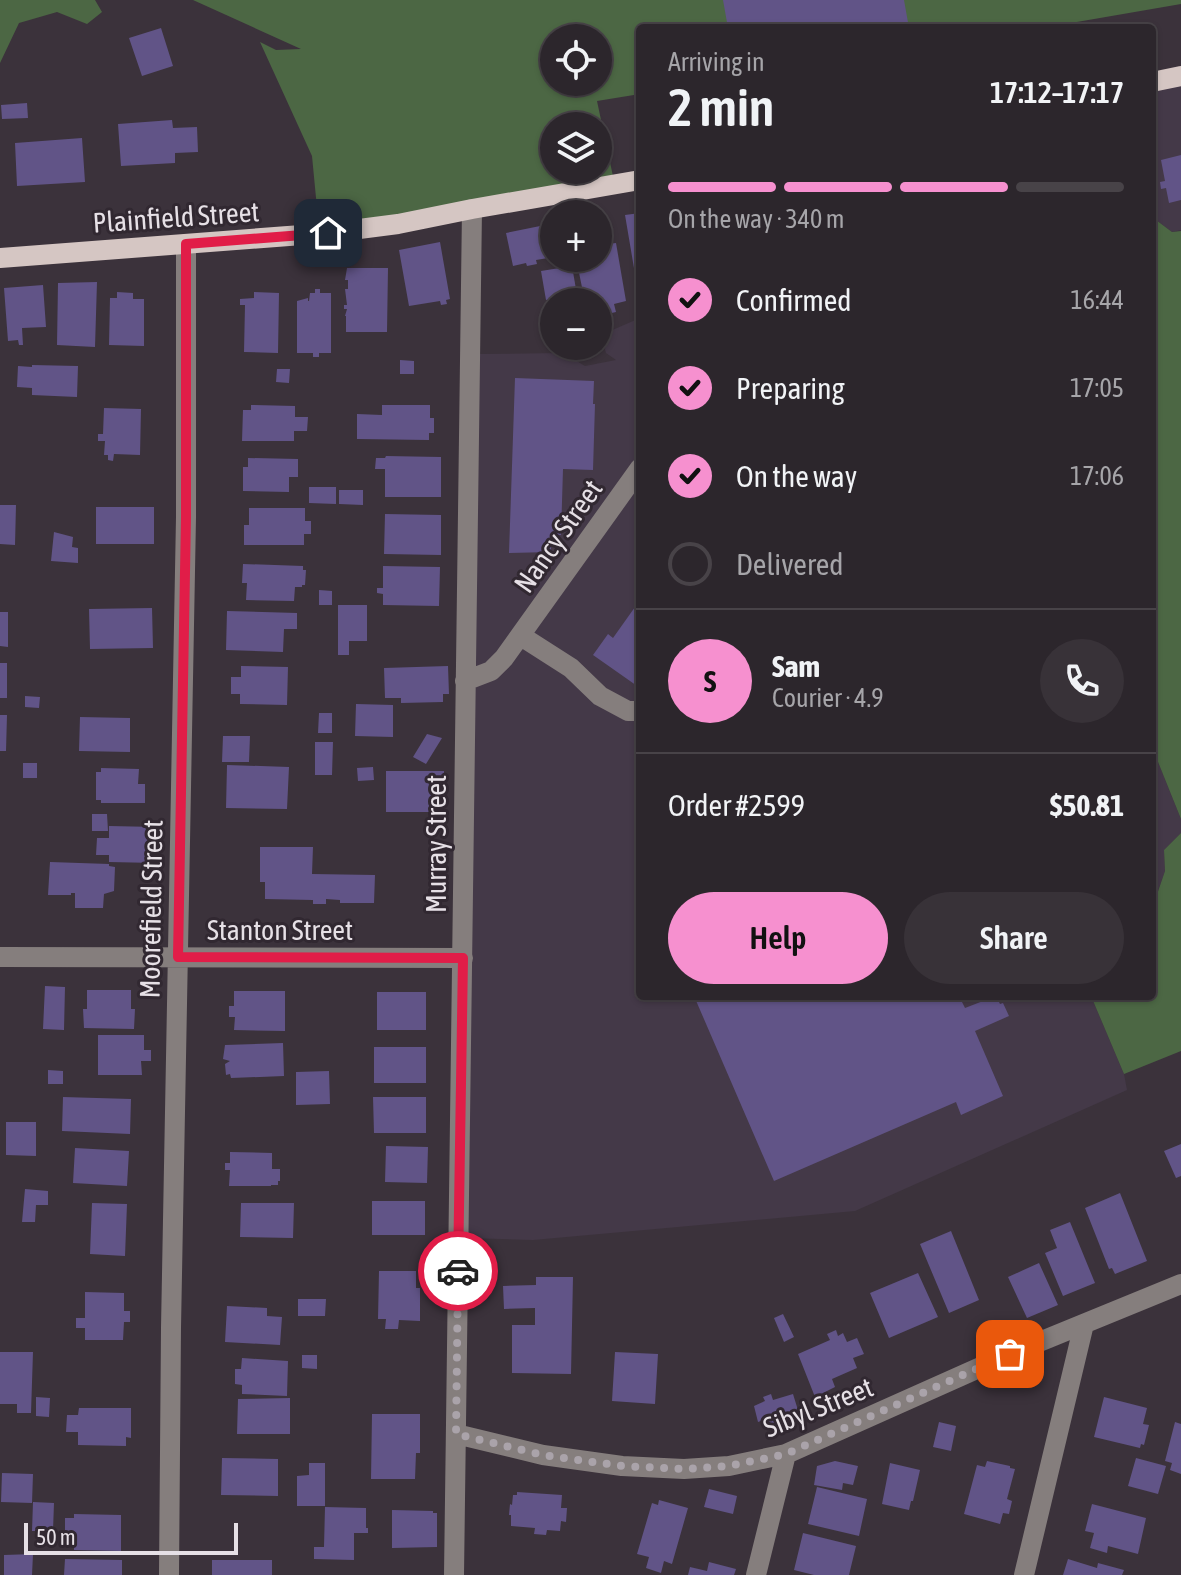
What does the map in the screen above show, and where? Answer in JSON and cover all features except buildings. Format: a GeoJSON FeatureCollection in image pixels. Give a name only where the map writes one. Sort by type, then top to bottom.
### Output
{"type":"FeatureCollection","features":[{"type":"Feature","properties":{"kind":"main road"},"geometry":{"type":"LineString","coordinates":[[1156,81],[1181,76]]}},
{"type":"Feature","properties":{"kind":"main road","name":"Plainfield Street"},"geometry":{"type":"LineString","coordinates":[[0,258],[328,233],[398,224],[636,181]]}},
{"type":"Feature","properties":{"kind":"street","name":"Murray Street"},"geometry":{"type":"LineString","coordinates":[[454,1575],[472,209]]}},
{"type":"Feature","properties":{"kind":"street","name":"Moorefield Street"},"geometry":{"type":"LineString","coordinates":[[169,1575],[186,517],[186,244]]}},
{"type":"Feature","properties":{"kind":"street","name":"Nancy Street"},"geometry":{"type":"LineString","coordinates":[[465,681],[491,671],[504,658],[636,474]]}},
{"type":"Feature","properties":{"kind":"street","name":"Nancy Street"},"geometry":{"type":"LineString","coordinates":[[521,636],[571,668],[600,696],[618,707],[636,711]]}},
{"type":"Feature","properties":{"kind":"street","name":"Stanton Street"},"geometry":{"type":"LineString","coordinates":[[0,957],[463,958]]}},
{"type":"Feature","properties":{"kind":"street","name":"Sibyl Street"},"geometry":{"type":"LineString","coordinates":[[456,1434],[543,1455],[622,1466],[684,1469],[729,1466],[786,1454],[1010,1354],[1181,1284]]}},
{"type":"Feature","properties":{"kind":"street"},"geometry":{"type":"LineString","coordinates":[[1024,1575],[1084,1324]]}},
{"type":"Feature","properties":{"kind":"street"},"geometry":{"type":"LineString","coordinates":[[756,1575],[786,1454]]}},
{"type":"Feature","properties":{"kind":"shaded area"},"geometry":{"type":"Polygon","coordinates":[[[1181,77],[1181,230],[1172,232],[1156,220],[1156,82],[1181,77]]]}},
{"type":"Feature","properties":{"kind":"shaded area"},"geometry":{"type":"Polygon","coordinates":[[[636,320],[636,1000],[1093,1000],[1124,1074],[1127,1090],[855,1211],[533,1240],[464,1238],[473,358],[480,354],[540,353],[540,360],[575,360],[585,366],[616,360],[612,357],[612,330],[636,320]]]}},
{"type":"Feature","properties":{"kind":"shaded area"},"geometry":{"type":"Polygon","coordinates":[[[1156,757],[1181,819],[1181,833],[1164,850],[1165,871],[1156,897],[1156,757]]]}},
{"type":"Feature","properties":{"kind":"green space"},"geometry":{"type":"Polygon","coordinates":[[[0,0],[95,0],[102,12],[87,24],[57,12],[19,23],[0,63],[0,0]]]}},
{"type":"Feature","properties":{"kind":"green space"},"geometry":{"type":"Polygon","coordinates":[[[193,0],[1181,0],[1181,4],[1065,24],[636,24],[636,95],[597,101],[599,112],[540,112],[540,184],[596,184],[319,229],[312,156],[260,42],[276,50],[301,49],[193,0]]]}},
{"type":"Feature","properties":{"kind":"green space"},"geometry":{"type":"Polygon","coordinates":[[[1156,220],[1172,232],[1181,231],[1181,819],[1156,757],[1156,220]]]}},
{"type":"Feature","properties":{"kind":"green space"},"geometry":{"type":"Polygon","coordinates":[[[1181,833],[1181,1051],[1124,1074],[1093,1000],[1156,1000],[1156,897],[1165,871],[1164,850],[1181,833]]]}},
{"type":"Feature","properties":{"kind":"way so far"},"geometry":{"type":"LineString","coordinates":[[458,1271],[456,1434],[543,1455],[622,1466],[684,1469],[729,1466],[786,1454],[1010,1354]]}},
{"type":"Feature","properties":{"kind":"route"},"geometry":{"type":"LineString","coordinates":[[328,233],[186,244],[186,517],[178,957],[463,958],[458,1271]]}}]}
